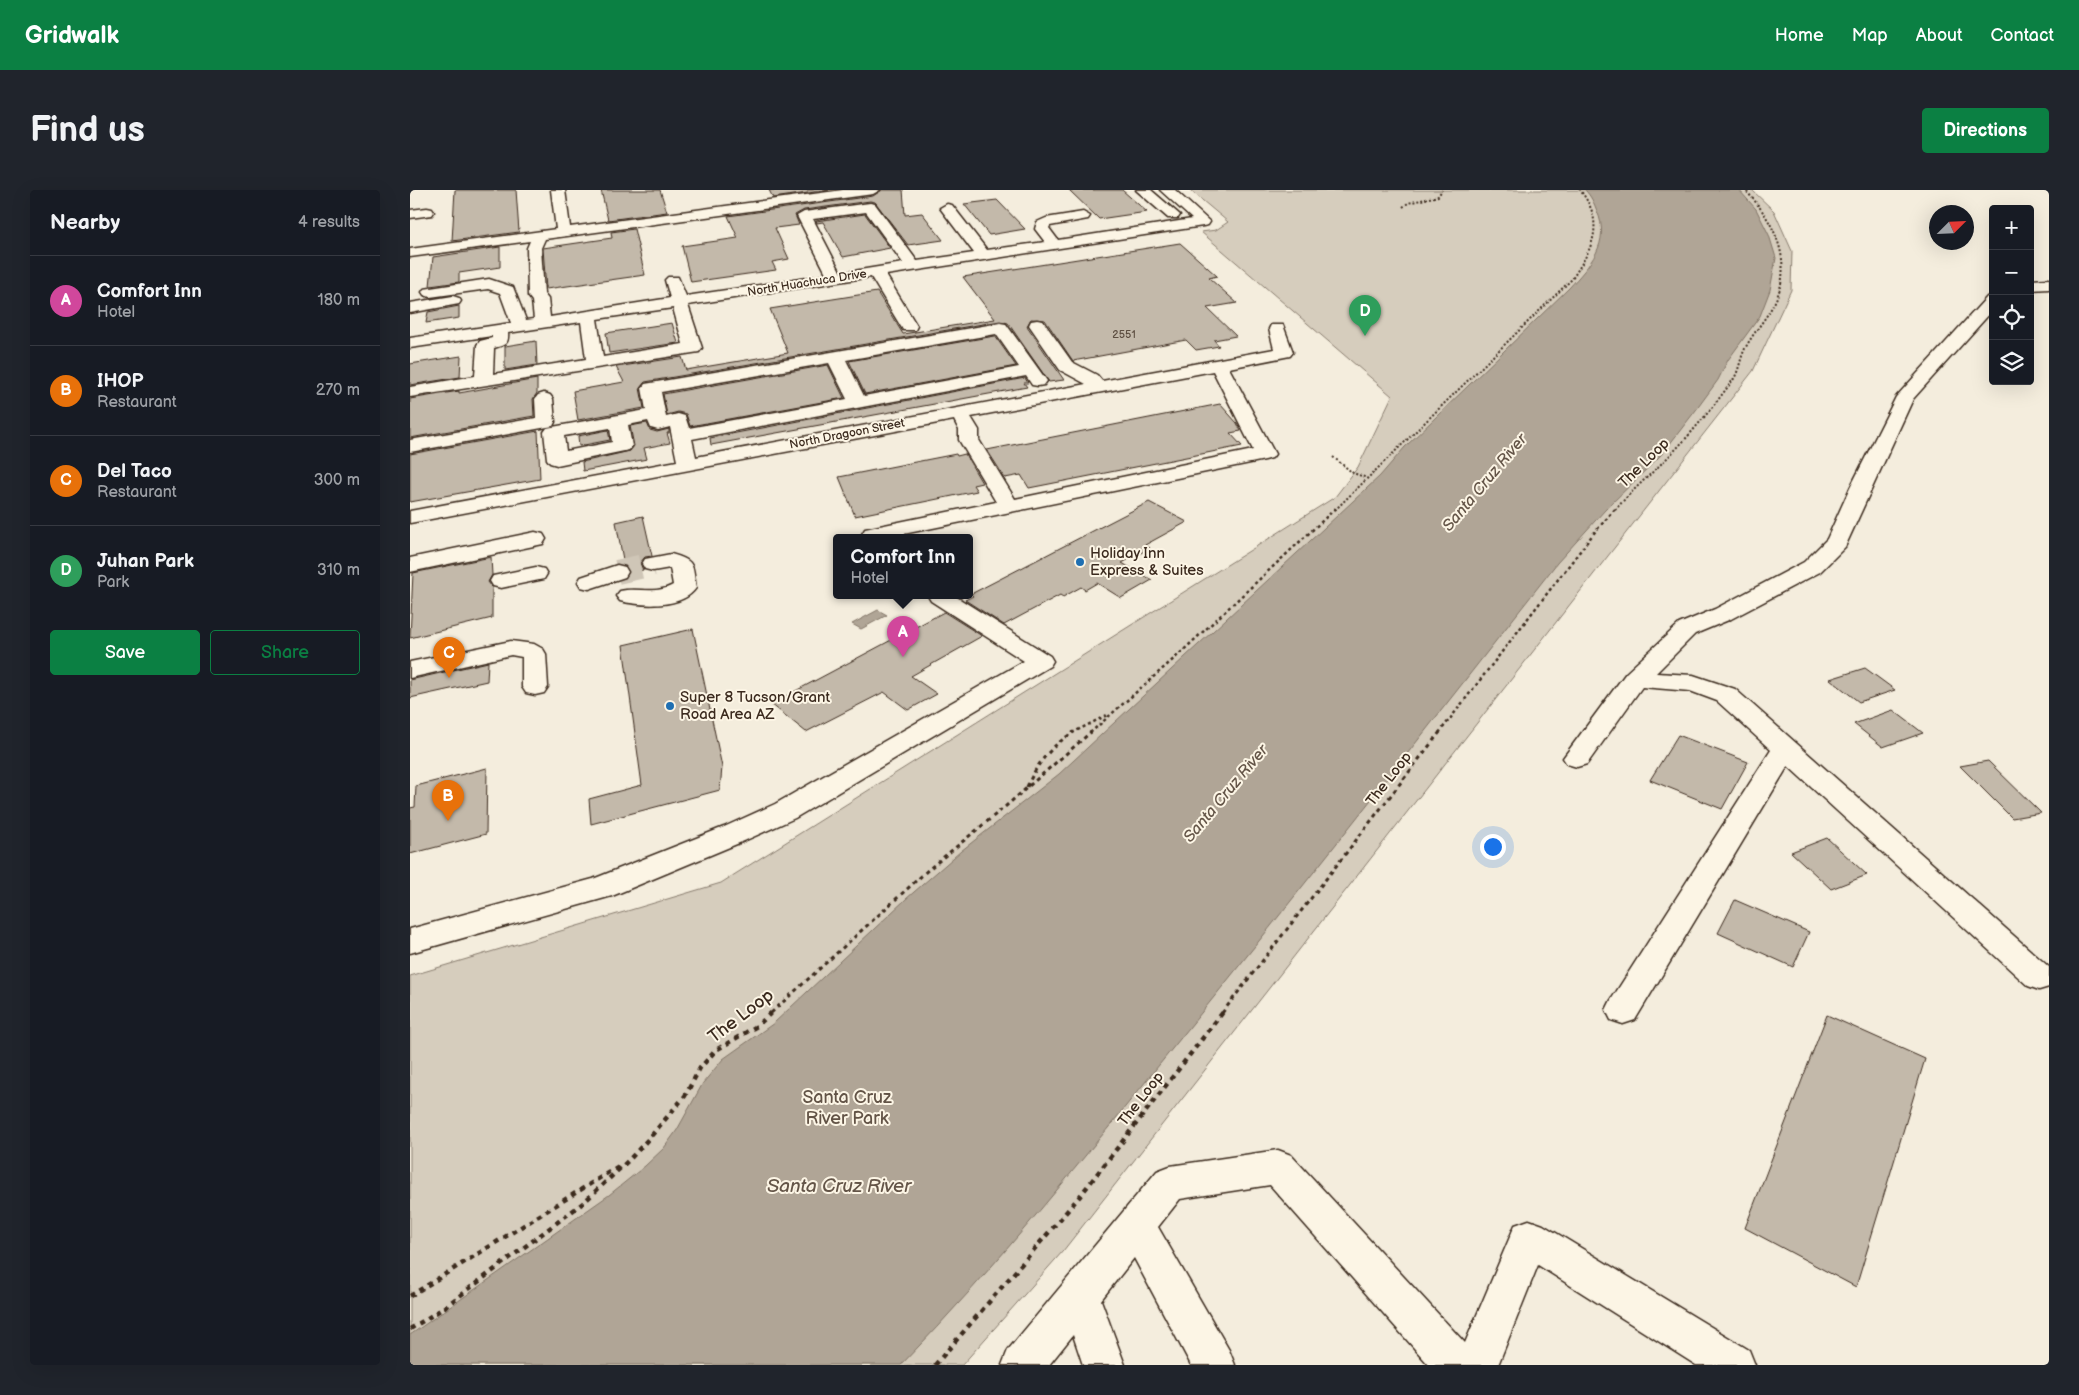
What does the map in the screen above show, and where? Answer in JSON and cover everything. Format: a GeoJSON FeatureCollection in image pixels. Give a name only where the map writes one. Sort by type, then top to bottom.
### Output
{"type":"FeatureCollection","features":[{"type":"Feature","properties":{"kind":"street"},"geometry":{"type":"LineString","coordinates":[[558,190],[563,232]]}},
{"type":"Feature","properties":{"kind":"street"},"geometry":{"type":"LineString","coordinates":[[410,253],[563,232],[721,203],[873,190]]}},
{"type":"Feature","properties":{"kind":"street"},"geometry":{"type":"LineString","coordinates":[[1143,190],[1173,215]]}},
{"type":"Feature","properties":{"kind":"street","name":"North Huachuca Drive"},"geometry":{"type":"LineString","coordinates":[[410,343],[679,302],[740,298],[836,278],[1203,222],[1166,190]]}},
{"type":"Feature","properties":{"kind":"street"},"geometry":{"type":"LineString","coordinates":[[836,278],[804,216],[870,207],[913,266]]}},
{"type":"Feature","properties":{"kind":"street"},"geometry":{"type":"LineString","coordinates":[[947,208],[984,256]]}},
{"type":"Feature","properties":{"kind":"street"},"geometry":{"type":"LineString","coordinates":[[410,214],[427,212]]}},
{"type":"Feature","properties":{"kind":"street"},"geometry":{"type":"LineString","coordinates":[[1055,245],[1042,229],[1042,224],[1083,216]]}},
{"type":"Feature","properties":{"kind":"street"},"geometry":{"type":"LineString","coordinates":[[540,235],[534,248],[536,296],[540,299],[543,323]]}},
{"type":"Feature","properties":{"kind":"street"},"geometry":{"type":"LineString","coordinates":[[876,272],[909,326]]}},
{"type":"Feature","properties":{"kind":"street"},"geometry":{"type":"LineString","coordinates":[[410,392],[693,348],[673,280]]}},
{"type":"Feature","properties":{"kind":"street"},"geometry":{"type":"LineString","coordinates":[[430,292],[489,284],[507,290],[520,326]]}},
{"type":"Feature","properties":{"kind":"street"},"geometry":{"type":"LineString","coordinates":[[2034,286],[2049,284]]}},
{"type":"Feature","properties":{"kind":"street"},"geometry":{"type":"LineString","coordinates":[[410,308],[476,298],[497,302],[500,341],[486,345],[484,380]]}},
{"type":"Feature","properties":{"kind":"street"},"geometry":{"type":"LineString","coordinates":[[1577,758],[1635,679],[1687,629],[1723,614],[1812,567],[1837,542],[1860,488],[1905,397],[1989,304]]}},
{"type":"Feature","properties":{"kind":"street"},"geometry":{"type":"LineString","coordinates":[[588,316],[595,363]]}},
{"type":"Feature","properties":{"kind":"street"},"geometry":{"type":"LineString","coordinates":[[1037,325],[1066,366],[1092,379],[1098,387]]}},
{"type":"Feature","properties":{"kind":"street"},"geometry":{"type":"LineString","coordinates":[[1000,328],[1025,362],[858,402],[680,428],[658,424],[651,388],[1000,328]]}},
{"type":"Feature","properties":{"kind":"street","name":"North Dragoon Street"},"geometry":{"type":"LineString","coordinates":[[410,517],[1284,352],[1277,329]]}},
{"type":"Feature","properties":{"kind":"street"},"geometry":{"type":"LineString","coordinates":[[835,356],[858,402]]}},
{"type":"Feature","properties":{"kind":"street"},"geometry":{"type":"LineString","coordinates":[[902,362],[1025,362]]}},
{"type":"Feature","properties":{"kind":"street"},"geometry":{"type":"LineString","coordinates":[[828,383],[847,379],[1025,362]]}},
{"type":"Feature","properties":{"kind":"street"},"geometry":{"type":"LineString","coordinates":[[873,534],[1265,454],[1218,364]]}},
{"type":"Feature","properties":{"kind":"street"},"geometry":{"type":"LineString","coordinates":[[410,446],[546,422],[544,399]]}},
{"type":"Feature","properties":{"kind":"street"},"geometry":{"type":"LineString","coordinates":[[618,420],[674,402]]}},
{"type":"Feature","properties":{"kind":"street"},"geometry":{"type":"LineString","coordinates":[[960,413],[969,430],[969,440],[1009,506]]}},
{"type":"Feature","properties":{"kind":"street"},"geometry":{"type":"LineString","coordinates":[[680,428],[698,414]]}},
{"type":"Feature","properties":{"kind":"street"},"geometry":{"type":"LineString","coordinates":[[680,428],[688,464]]}},
{"type":"Feature","properties":{"kind":"street"},"geometry":{"type":"LineString","coordinates":[[410,565],[535,539]]}},
{"type":"Feature","properties":{"kind":"street"},"geometry":{"type":"LineString","coordinates":[[628,596],[654,599],[676,594],[685,588],[681,564],[670,561],[653,564]]}},
{"type":"Feature","properties":{"kind":"street"},"geometry":{"type":"LineString","coordinates":[[589,582],[617,572]]}},
{"type":"Feature","properties":{"kind":"street"},"geometry":{"type":"LineString","coordinates":[[501,582],[536,574]]}},
{"type":"Feature","properties":{"kind":"street"},"geometry":{"type":"LineString","coordinates":[[410,940],[601,888],[734,834],[785,811],[1041,661],[944,599]]}},
{"type":"Feature","properties":{"kind":"street"},"geometry":{"type":"LineString","coordinates":[[410,670],[511,648],[525,649],[534,654],[535,687]]}},
{"type":"Feature","properties":{"kind":"street"},"geometry":{"type":"LineString","coordinates":[[1635,679],[1693,683],[1726,695],[2039,977]]}},
{"type":"Feature","properties":{"kind":"street"},"geometry":{"type":"LineString","coordinates":[[1623,1010],[1785,749]]}},
{"type":"Feature","properties":{"kind":"street"},"geometry":{"type":"LineString","coordinates":[[1023,1365],[1170,1183],[1278,1167],[1457,1365]]}},
{"type":"Feature","properties":{"kind":"street"},"geometry":{"type":"LineString","coordinates":[[1136,1224],[1214,1365]]}},
{"type":"Feature","properties":{"kind":"street"},"geometry":{"type":"LineString","coordinates":[[1477,1365],[1529,1238],[1734,1365]]}},
{"type":"Feature","properties":{"kind":"street"},"geometry":{"type":"LineString","coordinates":[[1079,1296],[1104,1365]]}},
{"type":"Feature","properties":{"kind":"path"},"geometry":{"type":"LineString","coordinates":[[1403,207],[1408,203],[1438,196],[1442,190]]}},
{"type":"Feature","properties":{"kind":"path","name":"The Loop"},"geometry":{"type":"LineString","coordinates":[[410,1329],[442,1309],[583,1202],[629,1160],[685,1096],[700,1068],[716,1050],[757,1026],[929,869],[1027,787],[1176,657],[1367,478],[1572,279],[1590,252],[1596,224],[1591,207],[1580,190]]}},
{"type":"Feature","properties":{"kind":"path","name":"The Loop"},"geometry":{"type":"LineString","coordinates":[[935,1365],[1080,1196],[1594,533],[1632,490],[1677,448],[1734,379],[1738,372],[1741,354],[1764,322],[1778,296],[1783,274],[1782,255],[1774,229],[1759,205],[1745,190]]}},
{"type":"Feature","properties":{"kind":"path"},"geometry":{"type":"LineString","coordinates":[[1333,457],[1353,473],[1367,478]]}},
{"type":"Feature","properties":{"kind":"path","name":"The Loop"},"geometry":{"type":"LineString","coordinates":[[1027,787],[1032,772],[1052,747],[1064,737],[1111,712]]}},
{"type":"Feature","properties":{"kind":"path"},"geometry":{"type":"LineString","coordinates":[[410,1296],[629,1160]]}},
{"type":"Feature","properties":{"kind":"green space","name":"Santa Cruz River"},"geometry":{"type":"Polygon","coordinates":[[[1190,190],[1752,190],[1774,211],[1792,251],[1791,290],[1753,371],[1063,1251],[962,1365],[410,1365],[410,976],[721,883],[1335,497],[1358,467],[1392,396],[1201,232],[1216,230],[1228,222],[1190,190]]]}},
{"type":"Feature","properties":{"kind":"water","name":"Santa Cruz River"},"geometry":{"type":"Polygon","coordinates":[[[1585,190],[1739,190],[1756,209],[1769,235],[1776,258],[1770,290],[1760,316],[1728,360],[1718,380],[1662,454],[1605,510],[1557,563],[1221,989],[1106,1130],[972,1289],[901,1365],[410,1365],[410,1335],[609,1195],[645,1166],[664,1148],[677,1130],[703,1083],[723,1059],[774,1023],[906,899],[961,851],[1059,774],[1380,476],[1405,447],[1569,288],[1591,262],[1600,243],[1601,223],[1592,200],[1585,190]]]}},
{"type":"Feature","properties":{"kind":"water"},"geometry":{"type":"Polygon","coordinates":[[[878,610],[887,615],[861,629],[852,624],[878,610]]]}},
{"type":"Feature","properties":{"kind":"building"},"geometry":{"type":"Polygon","coordinates":[[[455,190],[516,190],[519,232],[452,241],[455,190]]]}},
{"type":"Feature","properties":{"kind":"building"},"geometry":{"type":"Polygon","coordinates":[[[601,190],[660,190],[667,212],[608,220],[601,190]]]}},
{"type":"Feature","properties":{"kind":"building"},"geometry":{"type":"Polygon","coordinates":[[[769,190],[829,190],[773,198],[769,190]]]}},
{"type":"Feature","properties":{"kind":"building"},"geometry":{"type":"Polygon","coordinates":[[[882,190],[903,190],[905,215],[922,213],[943,240],[908,245],[875,202],[870,201],[804,210],[795,215],[799,225],[775,228],[789,259],[772,262],[776,270],[691,282],[682,246],[738,238],[728,216],[873,196],[882,190]]]}},
{"type":"Feature","properties":{"kind":"building"},"geometry":{"type":"Polygon","coordinates":[[[1069,190],[1122,190],[1147,212],[1099,219],[1069,190]]]}},
{"type":"Feature","properties":{"kind":"building"},"geometry":{"type":"Polygon","coordinates":[[[997,200],[1025,229],[989,235],[964,204],[997,200]]]}},
{"type":"Feature","properties":{"kind":"building"},"geometry":{"type":"Polygon","coordinates":[[[865,214],[890,248],[843,257],[823,222],[817,223],[816,221],[865,214]]]}},
{"type":"Feature","properties":{"kind":"building"},"geometry":{"type":"Polygon","coordinates":[[[634,229],[645,275],[546,289],[543,248],[612,238],[611,232],[634,229]]]}},
{"type":"Feature","properties":{"kind":"building"},"geometry":{"type":"Polygon","coordinates":[[[1180,243],[1217,276],[1209,278],[1237,303],[1207,308],[1236,336],[1214,340],[1219,346],[1196,350],[1186,340],[1073,361],[1045,320],[1031,319],[1027,326],[1064,380],[1049,382],[1008,323],[1000,321],[645,382],[640,388],[644,408],[578,420],[573,391],[624,382],[616,367],[682,357],[686,370],[788,353],[770,309],[877,292],[903,334],[995,319],[963,277],[1180,243]]]}},
{"type":"Feature","properties":{"kind":"building"},"geometry":{"type":"Polygon","coordinates":[[[500,247],[500,267],[459,273],[459,282],[430,286],[433,257],[500,247]]]}},
{"type":"Feature","properties":{"kind":"building"},"geometry":{"type":"Polygon","coordinates":[[[459,306],[459,318],[426,323],[428,312],[459,306]]]}},
{"type":"Feature","properties":{"kind":"building"},"geometry":{"type":"Polygon","coordinates":[[[672,323],[678,343],[609,353],[606,333],[672,323]]]}},
{"type":"Feature","properties":{"kind":"building"},"geometry":{"type":"Polygon","coordinates":[[[995,336],[1016,366],[865,394],[849,361],[995,336]]]}},
{"type":"Feature","properties":{"kind":"building"},"geometry":{"type":"Polygon","coordinates":[[[536,341],[537,365],[505,370],[505,346],[536,341]]]}},
{"type":"Feature","properties":{"kind":"building"},"geometry":{"type":"Polygon","coordinates":[[[461,356],[460,377],[410,385],[410,364],[461,356]]]}},
{"type":"Feature","properties":{"kind":"building"},"geometry":{"type":"Polygon","coordinates":[[[828,365],[844,398],[690,426],[686,414],[678,412],[667,415],[663,394],[828,365]]]}},
{"type":"Feature","properties":{"kind":"building"},"geometry":{"type":"Polygon","coordinates":[[[1025,378],[1028,383],[1024,383],[1027,387],[711,445],[710,438],[1025,378]]]}},
{"type":"Feature","properties":{"kind":"building"},"geometry":{"type":"Polygon","coordinates":[[[537,379],[537,393],[533,399],[534,416],[410,438],[410,399],[459,391],[459,393],[537,379]]]}},
{"type":"Feature","properties":{"kind":"building"},"geometry":{"type":"Polygon","coordinates":[[[1220,404],[1237,423],[1241,431],[1230,433],[1242,446],[1029,488],[1021,475],[1005,478],[987,450],[1220,404]]]}},
{"type":"Feature","properties":{"kind":"building"},"geometry":{"type":"Polygon","coordinates":[[[647,423],[650,430],[657,432],[669,429],[669,433],[667,433],[670,443],[644,448],[647,459],[583,471],[582,462],[630,451],[634,446],[630,426],[647,423]]]}},
{"type":"Feature","properties":{"kind":"building"},"geometry":{"type":"Polygon","coordinates":[[[608,430],[610,440],[579,446],[578,436],[608,430]]]}},
{"type":"Feature","properties":{"kind":"building"},"geometry":{"type":"Polygon","coordinates":[[[538,431],[540,479],[410,502],[410,454],[538,431]]]}},
{"type":"Feature","properties":{"kind":"building"},"geometry":{"type":"Polygon","coordinates":[[[956,454],[957,456],[965,454],[982,483],[973,485],[977,491],[855,516],[839,477],[956,454]]]}},
{"type":"Feature","properties":{"kind":"building","name":"Holiday Inn Express & Suites"},"geometry":{"type":"Polygon","coordinates":[[[1149,502],[1187,522],[1145,545],[1150,548],[1122,563],[1152,580],[1121,598],[1097,583],[1085,590],[1081,587],[1063,597],[1060,595],[1004,625],[965,600],[973,599],[973,593],[1149,502]]]}},
{"type":"Feature","properties":{"kind":"building"},"geometry":{"type":"Polygon","coordinates":[[[643,516],[652,556],[645,557],[640,563],[643,570],[630,573],[627,566],[624,565],[616,522],[643,516]]]}},
{"type":"Feature","properties":{"kind":"building"},"geometry":{"type":"Polygon","coordinates":[[[491,557],[492,575],[488,582],[492,587],[492,618],[410,638],[413,573],[491,557]]]}},
{"type":"Feature","properties":{"kind":"building"},"geometry":{"type":"Polygon","coordinates":[[[944,612],[982,636],[911,676],[937,694],[908,710],[884,692],[806,732],[771,704],[944,612]]]}},
{"type":"Feature","properties":{"kind":"building","name":"Super 8 Tucson/Grant Road Area AZ"},"geometry":{"type":"Polygon","coordinates":[[[693,629],[722,767],[720,790],[591,824],[589,799],[642,785],[623,645],[693,629]]]}},
{"type":"Feature","properties":{"kind":"building"},"geometry":{"type":"Polygon","coordinates":[[[488,662],[487,681],[410,698],[410,680],[488,662]]]}},
{"type":"Feature","properties":{"kind":"building"},"geometry":{"type":"Polygon","coordinates":[[[1865,668],[1895,690],[1859,702],[1830,679],[1865,668]]]}},
{"type":"Feature","properties":{"kind":"building"},"geometry":{"type":"Polygon","coordinates":[[[1893,710],[1923,733],[1883,747],[1854,724],[1893,710]]]}},
{"type":"Feature","properties":{"kind":"building"},"geometry":{"type":"Polygon","coordinates":[[[1678,735],[1748,762],[1722,809],[1650,780],[1678,735]]]}},
{"type":"Feature","properties":{"kind":"building"},"geometry":{"type":"Polygon","coordinates":[[[1988,761],[2041,813],[2012,818],[1960,766],[1988,761]]]}},
{"type":"Feature","properties":{"kind":"building"},"geometry":{"type":"Polygon","coordinates":[[[487,768],[486,834],[410,854],[410,808],[415,807],[416,786],[487,768]]]}},
{"type":"Feature","properties":{"kind":"building"},"geometry":{"type":"Polygon","coordinates":[[[1827,838],[1867,875],[1831,889],[1791,852],[1827,838]]]}},
{"type":"Feature","properties":{"kind":"building"},"geometry":{"type":"Polygon","coordinates":[[[1735,900],[1809,932],[1793,967],[1718,933],[1735,900]]]}},
{"type":"Feature","properties":{"kind":"building"},"geometry":{"type":"Polygon","coordinates":[[[1827,1015],[1925,1059],[1856,1287],[1745,1228],[1827,1015]]]}},
{"type":"Feature","properties":{"kind":"tunnel"},"geometry":{"type":"LineString","coordinates":[[617,572],[653,564]]}},
{"type":"Feature","properties":{"kind":"place","name":"Juhan Park"},"geometry":{"type":"Point","coordinates":[1365,336]}},
{"type":"Feature","properties":{"kind":"place","name":"Holiday Inn Express & Suites"},"geometry":{"type":"Point","coordinates":[1080,562]}},
{"type":"Feature","properties":{"kind":"place","name":"Comfort Inn"},"geometry":{"type":"Point","coordinates":[903,657]}},
{"type":"Feature","properties":{"kind":"place","name":"Del Taco"},"geometry":{"type":"Point","coordinates":[449,678]}},
{"type":"Feature","properties":{"kind":"place","name":"Super 8 Tucson/Grant Road Area AZ"},"geometry":{"type":"Point","coordinates":[670,706]}},
{"type":"Feature","properties":{"kind":"place","name":"IHOP"},"geometry":{"type":"Point","coordinates":[448,821]}},
{"type":"Feature","properties":{"kind":"park label","name":"Santa Cruz River Park"},"geometry":{"type":"Point","coordinates":[847,1108]}}]}
